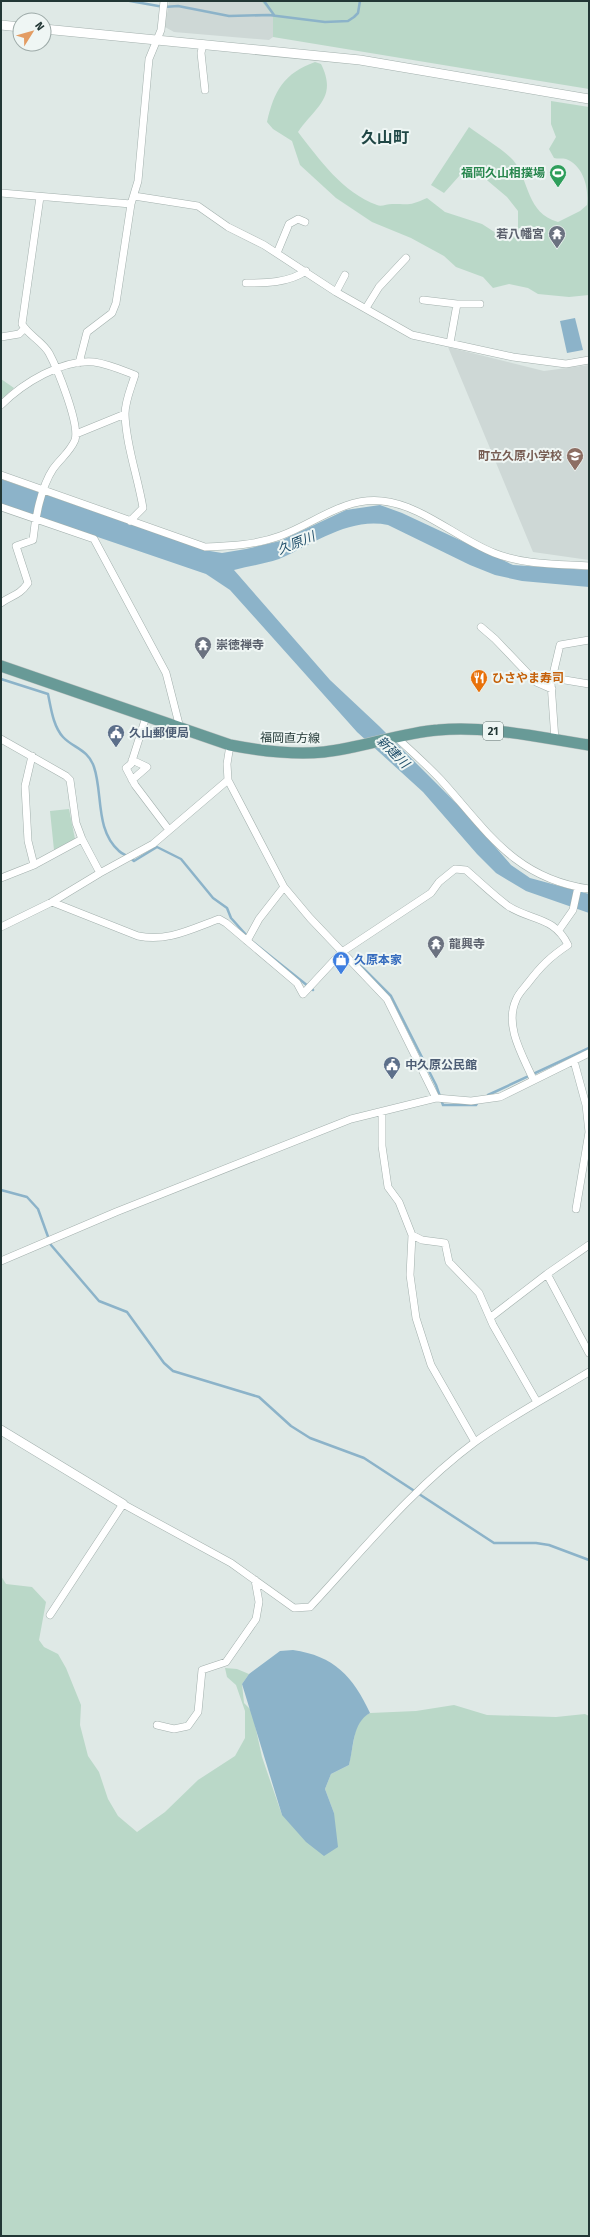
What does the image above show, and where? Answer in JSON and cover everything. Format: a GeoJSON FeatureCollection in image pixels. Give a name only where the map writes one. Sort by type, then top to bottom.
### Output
{"type":"FeatureCollection","features":[{"type":"Feature","properties":{"kind":"main road","name":"福岡直方線"},"geometry":{"type":"LineString","coordinates":[[1,666],[230,746],[275,752],[324,752],[396,737],[439,730],[466,729],[589,745]]}},
{"type":"Feature","properties":{"kind":"street"},"geometry":{"type":"LineString","coordinates":[[79,363],[87,332],[112,313],[116,303],[131,204],[138,181],[149,60],[161,30],[164,1]]}},
{"type":"Feature","properties":{"kind":"street"},"geometry":{"type":"LineString","coordinates":[[1,25],[12,26]]}},
{"type":"Feature","properties":{"kind":"street"},"geometry":{"type":"LineString","coordinates":[[52,30],[360,60],[589,99]]}},
{"type":"Feature","properties":{"kind":"street"},"geometry":{"type":"LineString","coordinates":[[203,44],[201,53],[205,90]]}},
{"type":"Feature","properties":{"kind":"street"},"geometry":{"type":"LineString","coordinates":[[1,193],[131,204]]}},
{"type":"Feature","properties":{"kind":"street"},"geometry":{"type":"LineString","coordinates":[[134,196],[198,206],[228,227],[277,253],[336,292],[412,335],[513,357],[566,364],[589,360]]}},
{"type":"Feature","properties":{"kind":"street"},"geometry":{"type":"LineString","coordinates":[[1,603],[7,598],[21,594],[28,584],[16,546],[33,540],[35,519],[53,469],[68,452],[76,434],[74,420],[48,352],[35,337],[24,329],[22,324],[40,197]]}},
{"type":"Feature","properties":{"kind":"street"},"geometry":{"type":"LineString","coordinates":[[277,253],[289,224],[298,219],[305,222]]}},
{"type":"Feature","properties":{"kind":"street"},"geometry":{"type":"LineString","coordinates":[[366,308],[379,287],[406,258]]}},
{"type":"Feature","properties":{"kind":"street"},"geometry":{"type":"LineString","coordinates":[[246,282],[273,282],[301,274],[306,271]]}},
{"type":"Feature","properties":{"kind":"street"},"geometry":{"type":"LineString","coordinates":[[336,292],[345,275]]}},
{"type":"Feature","properties":{"kind":"street"},"geometry":{"type":"LineString","coordinates":[[423,300],[457,304],[480,304]]}},
{"type":"Feature","properties":{"kind":"street"},"geometry":{"type":"LineString","coordinates":[[450,343],[457,304]]}},
{"type":"Feature","properties":{"kind":"street"},"geometry":{"type":"LineString","coordinates":[[1,337],[18,334],[24,329]]}},
{"type":"Feature","properties":{"kind":"street"},"geometry":{"type":"LineString","coordinates":[[1,405],[18,389],[56,370],[79,363],[94,362],[107,365],[135,376],[129,392],[125,414],[135,475],[140,490],[143,508],[130,521]]}},
{"type":"Feature","properties":{"kind":"street"},"geometry":{"type":"LineString","coordinates":[[76,434],[125,414]]}},
{"type":"Feature","properties":{"kind":"street"},"geometry":{"type":"LineString","coordinates":[[1,475],[45,489],[205,547],[231,546],[279,537],[331,511],[358,502],[381,501],[399,505],[423,515],[493,553],[520,562],[589,566]]}},
{"type":"Feature","properties":{"kind":"street"},"geometry":{"type":"LineString","coordinates":[[1,507],[94,539],[166,673],[180,728]]}},
{"type":"Feature","properties":{"kind":"street"},"geometry":{"type":"LineString","coordinates":[[481,627],[494,638],[536,682],[552,689]]}},
{"type":"Feature","properties":{"kind":"street"},"geometry":{"type":"LineString","coordinates":[[555,740],[552,678],[560,645],[589,640]]}},
{"type":"Feature","properties":{"kind":"street"},"geometry":{"type":"LineString","coordinates":[[552,678],[589,684]]}},
{"type":"Feature","properties":{"kind":"street"},"geometry":{"type":"LineString","coordinates":[[146,717],[132,760],[126,768],[132,780],[169,830]]}},
{"type":"Feature","properties":{"kind":"street"},"geometry":{"type":"LineString","coordinates":[[396,737],[440,778],[503,851],[540,876],[589,889]]}},
{"type":"Feature","properties":{"kind":"street"},"geometry":{"type":"LineString","coordinates":[[1,739],[66,776],[70,780],[76,823],[82,839],[100,873]]}},
{"type":"Feature","properties":{"kind":"street"},"geometry":{"type":"LineString","coordinates":[[230,746],[227,764],[228,780],[284,887],[310,918],[386,999],[436,1098]]}},
{"type":"Feature","properties":{"kind":"street"},"geometry":{"type":"LineString","coordinates":[[32,756],[25,786],[28,841],[34,866]]}},
{"type":"Feature","properties":{"kind":"street"},"geometry":{"type":"LineString","coordinates":[[132,760],[147,767],[132,780]]}},
{"type":"Feature","properties":{"kind":"street"},"geometry":{"type":"LineString","coordinates":[[1,927],[52,902],[100,873],[153,844],[228,780]]}},
{"type":"Feature","properties":{"kind":"street"},"geometry":{"type":"LineString","coordinates":[[1,878],[34,866],[82,839]]}},
{"type":"Feature","properties":{"kind":"street"},"geometry":{"type":"LineString","coordinates":[[52,902],[138,936],[153,939],[171,936],[219,919],[297,983],[303,994],[342,952],[431,893],[446,875],[455,869],[460,868],[466,870],[508,906],[535,916],[559,930],[568,945],[546,960],[516,999],[512,1012],[517,1042],[533,1079]]}},
{"type":"Feature","properties":{"kind":"street"},"geometry":{"type":"LineString","coordinates":[[247,941],[259,919],[284,887]]}},
{"type":"Feature","properties":{"kind":"street"},"geometry":{"type":"LineString","coordinates":[[559,930],[573,910],[578,887]]}},
{"type":"Feature","properties":{"kind":"street"},"geometry":{"type":"LineString","coordinates":[[1,1261],[351,1119],[436,1098],[471,1101],[496,1098],[589,1053]]}},
{"type":"Feature","properties":{"kind":"street"},"geometry":{"type":"LineString","coordinates":[[574,1061],[586,1105],[588,1132],[576,1209]]}},
{"type":"Feature","properties":{"kind":"street"},"geometry":{"type":"LineString","coordinates":[[382,1112],[382,1146],[388,1187],[399,1202],[412,1235],[410,1275],[416,1318],[431,1365],[475,1442]]}},
{"type":"Feature","properties":{"kind":"street"},"geometry":{"type":"LineString","coordinates":[[412,1235],[422,1240],[444,1243],[449,1262],[479,1293],[494,1325],[537,1402]]}},
{"type":"Feature","properties":{"kind":"street"},"geometry":{"type":"LineString","coordinates":[[491,1317],[547,1274],[589,1245]]}},
{"type":"Feature","properties":{"kind":"street"},"geometry":{"type":"LineString","coordinates":[[547,1274],[589,1353]]}},
{"type":"Feature","properties":{"kind":"street"},"geometry":{"type":"LineString","coordinates":[[1,1430],[123,1504],[231,1563],[294,1608],[310,1607],[413,1497],[475,1442],[537,1402],[589,1372]]}},
{"type":"Feature","properties":{"kind":"street"},"geometry":{"type":"LineString","coordinates":[[50,1615],[123,1504]]}},
{"type":"Feature","properties":{"kind":"street"},"geometry":{"type":"LineString","coordinates":[[157,1725],[174,1729],[188,1726],[198,1712],[202,1670],[226,1662],[256,1619],[259,1602],[255,1580]]}},
{"type":"Feature","properties":{"kind":"shaded area"},"geometry":{"type":"Polygon","coordinates":[[[169,1],[261,1],[273,16],[273,37],[269,40],[174,32],[165,27],[169,1]]]}},
{"type":"Feature","properties":{"kind":"shaded area"},"geometry":{"type":"Polygon","coordinates":[[[448,347],[544,371],[589,365],[589,560],[533,552],[448,347]]]}},
{"type":"Feature","properties":{"kind":"green space"},"geometry":{"type":"Polygon","coordinates":[[[261,1],[589,1],[589,89],[273,37],[273,16],[261,1]]]}},
{"type":"Feature","properties":{"kind":"green space"},"geometry":{"type":"Polygon","coordinates":[[[315,62],[321,64],[326,76],[326,94],[298,132],[323,164],[343,184],[365,200],[379,206],[410,204],[427,198],[445,212],[482,224],[496,233],[518,229],[518,211],[507,197],[469,165],[444,193],[431,185],[469,127],[513,160],[519,168],[534,204],[548,218],[558,222],[580,211],[587,205],[587,192],[584,179],[577,167],[566,159],[554,158],[549,149],[556,137],[551,124],[551,101],[589,107],[589,295],[569,297],[538,294],[528,288],[509,284],[493,288],[483,277],[456,267],[444,256],[411,238],[372,222],[336,198],[300,165],[292,141],[273,129],[267,122],[273,101],[282,84],[304,66],[315,62]]]}},
{"type":"Feature","properties":{"kind":"green space"},"geometry":{"type":"Polygon","coordinates":[[[1,379],[14,388],[1,399],[1,379]]]}},
{"type":"Feature","properties":{"kind":"green space"},"geometry":{"type":"Polygon","coordinates":[[[69,809],[75,839],[54,850],[50,811],[69,809]]]}},
{"type":"Feature","properties":{"kind":"green space"},"geometry":{"type":"Polygon","coordinates":[[[1,1576],[6,1584],[32,1587],[46,1602],[39,1640],[44,1647],[58,1654],[66,1668],[81,1705],[80,1725],[88,1756],[99,1772],[108,1799],[118,1816],[137,1832],[165,1812],[198,1780],[235,1756],[245,1738],[245,1711],[236,1685],[227,1677],[225,1668],[237,1669],[249,1674],[242,1684],[244,1703],[252,1711],[262,1757],[282,1815],[334,1813],[325,1789],[331,1774],[349,1765],[356,1728],[363,1717],[370,1713],[416,1711],[454,1705],[487,1715],[556,1717],[585,1714],[589,1716],[589,2236],[1,2236],[1,1576]]]}},
{"type":"Feature","properties":{"kind":"water"},"geometry":{"type":"Polygon","coordinates":[[[575,318],[583,350],[567,353],[560,321],[575,318]]]}},
{"type":"Feature","properties":{"kind":"water"},"geometry":{"type":"Polygon","coordinates":[[[1,479],[204,550],[222,553],[280,541],[346,510],[380,505],[402,513],[513,565],[589,570],[589,587],[522,581],[495,575],[470,565],[388,525],[374,524],[346,528],[332,533],[279,559],[234,570],[330,680],[379,726],[463,810],[511,865],[530,878],[589,894],[589,913],[526,891],[496,873],[477,854],[423,792],[357,732],[230,590],[206,574],[1,504],[1,479]]]}},
{"type":"Feature","properties":{"kind":"water"},"geometry":{"type":"Polygon","coordinates":[[[293,1650],[320,1657],[340,1670],[357,1688],[370,1713],[364,1717],[357,1729],[349,1765],[331,1774],[325,1789],[334,1813],[338,1847],[324,1856],[306,1842],[282,1815],[242,1684],[249,1674],[280,1651],[293,1650]]]}},
{"type":"Feature","properties":{"kind":"waterway"},"geometry":{"type":"LineString","coordinates":[[130,1],[164,7],[178,6],[229,16],[269,15],[325,22],[348,21],[358,13],[360,1]]}},
{"type":"Feature","properties":{"kind":"waterway"},"geometry":{"type":"LineString","coordinates":[[264,1],[274,15]]}},
{"type":"Feature","properties":{"kind":"waterway"},"geometry":{"type":"LineString","coordinates":[[1,679],[48,694],[53,717],[60,733],[67,741],[84,752],[94,767],[106,833],[111,842],[119,851],[134,861],[157,847],[181,859],[213,898],[227,908],[231,918],[248,937]]}},
{"type":"Feature","properties":{"kind":"waterway"},"geometry":{"type":"LineString","coordinates":[[254,943],[313,990]]}},
{"type":"Feature","properties":{"kind":"waterway"},"geometry":{"type":"LineString","coordinates":[[357,962],[391,996],[436,1085],[443,1105],[476,1105],[479,1101]]}},
{"type":"Feature","properties":{"kind":"waterway"},"geometry":{"type":"LineString","coordinates":[[488,1095],[589,1048]]}},
{"type":"Feature","properties":{"kind":"waterway"},"geometry":{"type":"LineString","coordinates":[[1,1190],[27,1197],[38,1209],[51,1245],[99,1301],[127,1312],[164,1363],[173,1371],[259,1397],[291,1426],[310,1438],[364,1458],[494,1543],[536,1543],[549,1545],[589,1560]]}},
{"type":"Feature","properties":{"kind":"place","name":"福岡久山相撲場"},"geometry":{"type":"Point","coordinates":[558,188]}},
{"type":"Feature","properties":{"kind":"place","name":"若八幡宮"},"geometry":{"type":"Point","coordinates":[557,249]}},
{"type":"Feature","properties":{"kind":"place","name":"町立久原小学校"},"geometry":{"type":"Point","coordinates":[575,471]}},
{"type":"Feature","properties":{"kind":"place","name":"崇徳禅寺"},"geometry":{"type":"Point","coordinates":[203,660]}},
{"type":"Feature","properties":{"kind":"place","name":"ひさやま寿司"},"geometry":{"type":"Point","coordinates":[479,693]}},
{"type":"Feature","properties":{"kind":"place","name":"久山郵便局"},"geometry":{"type":"Point","coordinates":[116,748]}},
{"type":"Feature","properties":{"kind":"place","name":"龍興寺"},"geometry":{"type":"Point","coordinates":[436,959]}},
{"type":"Feature","properties":{"kind":"place","name":"久原本家"},"geometry":{"type":"Point","coordinates":[341,975]}},
{"type":"Feature","properties":{"kind":"place","name":"中久原公民館"},"geometry":{"type":"Point","coordinates":[392,1080]}},
{"type":"Feature","properties":{"kind":"district","name":"久山町"},"geometry":{"type":"Point","coordinates":[385,137]}},
{"type":"Feature","properties":{"kind":"water label","name":"久原川"},"geometry":{"type":"Point","coordinates":[296,543]}},
{"type":"Feature","properties":{"kind":"water label","name":"新建川"},"geometry":{"type":"Point","coordinates":[393,752]}}]}
